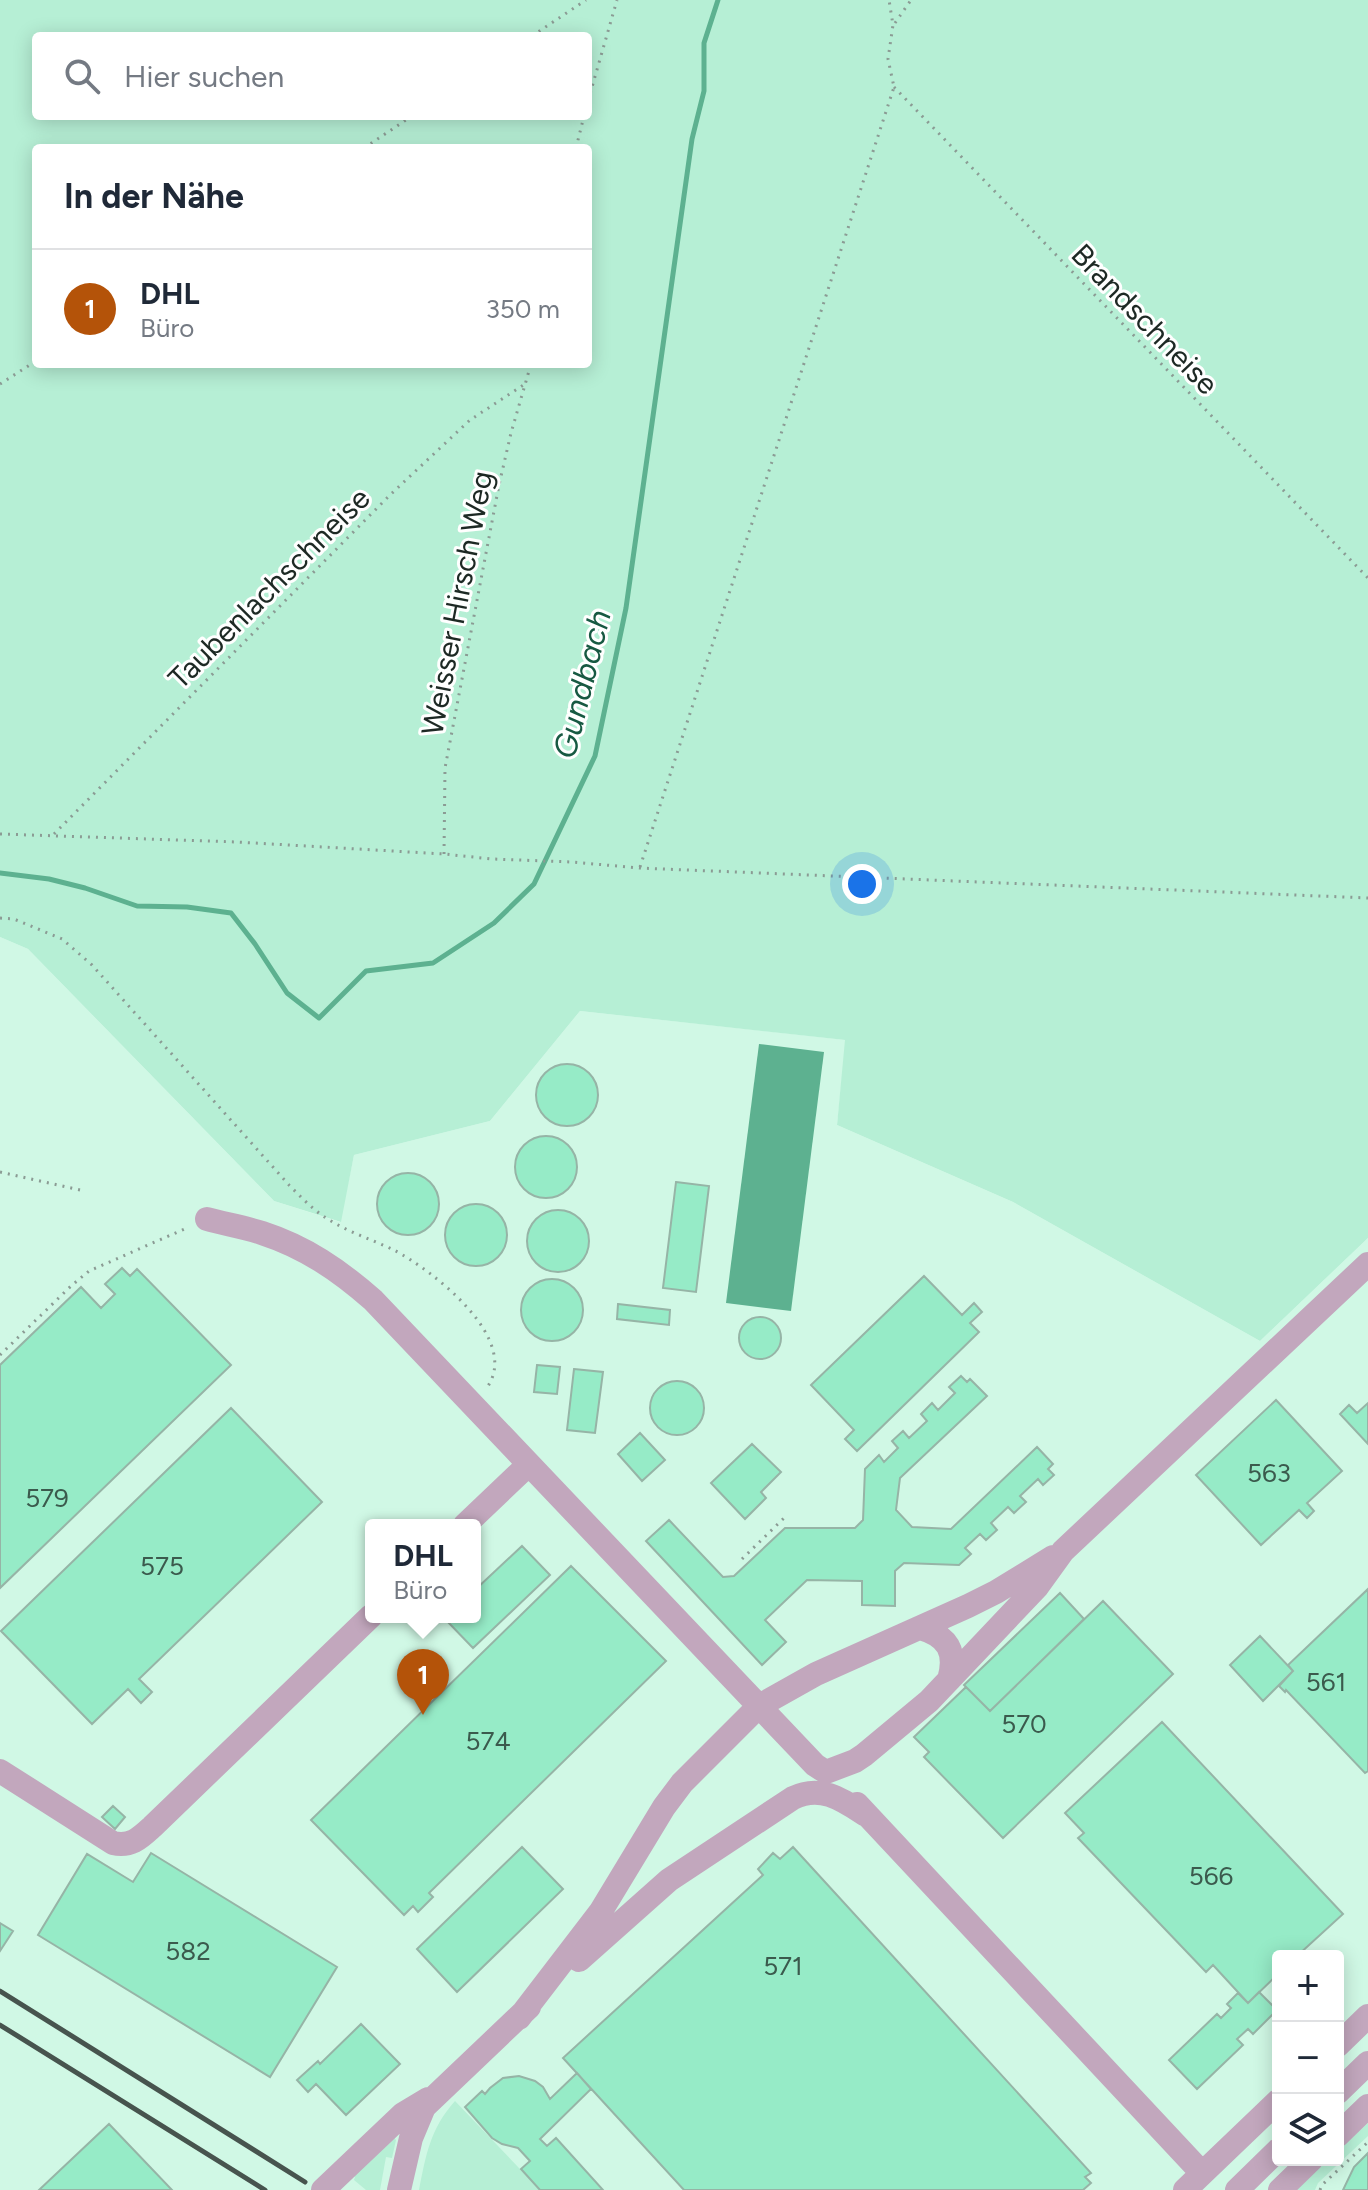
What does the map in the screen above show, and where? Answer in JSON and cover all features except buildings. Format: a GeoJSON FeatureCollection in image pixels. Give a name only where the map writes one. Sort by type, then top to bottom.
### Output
{"type":"FeatureCollection","features":[{"type":"Feature","properties":{"kind":"lane"},"geometry":{"type":"LineString","coordinates":[[207,1219],[260,1232],[292,1244],[344,1274],[373,1300],[815,1765],[820,1770],[831,1771],[855,1761],[907,1721],[1037,1587],[1063,1551],[1368,1264]]}},
{"type":"Feature","properties":{"kind":"lane"},"geometry":{"type":"LineString","coordinates":[[471,1519],[529,1464]]}},
{"type":"Feature","properties":{"kind":"lane"},"geometry":{"type":"LineString","coordinates":[[519,2018],[601,1911],[682,1783],[759,1706],[816,1674],[996,1592],[1063,1551]]}},
{"type":"Feature","properties":{"kind":"lane"},"geometry":{"type":"LineString","coordinates":[[0,1771],[113,1843],[132,1843],[365,1622]]}},
{"type":"Feature","properties":{"kind":"lane"},"geometry":{"type":"LineString","coordinates":[[920,1628],[935,1633],[947,1644],[953,1659],[949,1680]]}},
{"type":"Feature","properties":{"kind":"lane"},"geometry":{"type":"LineString","coordinates":[[864,1755],[859,1788],[866,1815]]}},
{"type":"Feature","properties":{"kind":"lane"},"geometry":{"type":"LineString","coordinates":[[831,1771],[866,1815],[1194,2182],[1272,2107]]}},
{"type":"Feature","properties":{"kind":"lane"},"geometry":{"type":"LineString","coordinates":[[399,2190],[418,2117],[434,2096],[593,1946],[669,1880],[803,1793],[822,1792],[866,1815]]}},
{"type":"Feature","properties":{"kind":"lane"},"geometry":{"type":"LineString","coordinates":[[1344,2039],[1368,2016]]}},
{"type":"Feature","properties":{"kind":"lane"},"geometry":{"type":"LineString","coordinates":[[1344,2086],[1368,2063]]}},
{"type":"Feature","properties":{"kind":"lane"},"geometry":{"type":"LineString","coordinates":[[330,2187],[403,2114],[434,2096]]}},
{"type":"Feature","properties":{"kind":"lane"},"geometry":{"type":"LineString","coordinates":[[1344,2129],[1368,2106]]}},
{"type":"Feature","properties":{"kind":"lane"},"geometry":{"type":"LineString","coordinates":[[1237,2190],[1272,2156]]}},
{"type":"Feature","properties":{"kind":"lane"},"geometry":{"type":"LineString","coordinates":[[1280,2190],[1305,2166]]}},
{"type":"Feature","properties":{"kind":"path"},"geometry":{"type":"LineString","coordinates":[[538,32],[586,0]]}},
{"type":"Feature","properties":{"kind":"path"},"geometry":{"type":"LineString","coordinates":[[592,87],[617,0]]}},
{"type":"Feature","properties":{"kind":"path"},"geometry":{"type":"LineString","coordinates":[[639,868],[894,87],[888,59],[893,25],[889,0]]}},
{"type":"Feature","properties":{"kind":"path"},"geometry":{"type":"LineString","coordinates":[[893,25],[911,0]]}},
{"type":"Feature","properties":{"kind":"path","name":"Brandschneise"},"geometry":{"type":"LineString","coordinates":[[894,87],[1368,578]]}},
{"type":"Feature","properties":{"kind":"path"},"geometry":{"type":"LineString","coordinates":[[370,144],[406,120]]}},
{"type":"Feature","properties":{"kind":"path"},"geometry":{"type":"LineString","coordinates":[[577,144],[583,120]]}},
{"type":"Feature","properties":{"kind":"path"},"geometry":{"type":"LineString","coordinates":[[0,384],[32,364]]}},
{"type":"Feature","properties":{"kind":"path","name":"Weisser Hirsch Weg"},"geometry":{"type":"LineString","coordinates":[[444,854],[445,768],[499,485],[530,368]]}},
{"type":"Feature","properties":{"kind":"path","name":"Taubenlachschneise"},"geometry":{"type":"LineString","coordinates":[[53,835],[390,495],[470,420],[525,384]]}},
{"type":"Feature","properties":{"kind":"path"},"geometry":{"type":"LineString","coordinates":[[0,834],[237,842],[639,868],[1368,898]]}},
{"type":"Feature","properties":{"kind":"path"},"geometry":{"type":"LineString","coordinates":[[0,918],[14,919],[62,939],[92,965],[309,1205],[329,1220],[417,1264],[456,1298],[487,1333],[494,1349],[495,1368],[491,1382],[473,1405]]}},
{"type":"Feature","properties":{"kind":"path"},"geometry":{"type":"LineString","coordinates":[[0,1172],[80,1190]]}},
{"type":"Feature","properties":{"kind":"path"},"geometry":{"type":"LineString","coordinates":[[0,1355],[89,1271],[207,1219]]}},
{"type":"Feature","properties":{"kind":"path"},"geometry":{"type":"LineString","coordinates":[[742,1559],[784,1518]]}},
{"type":"Feature","properties":{"kind":"path"},"geometry":{"type":"LineString","coordinates":[[1320,2190],[1368,2142]]}},
{"type":"Feature","properties":{"kind":"shaded area"},"geometry":{"type":"Polygon","coordinates":[[[0,0],[1368,0],[1368,1238],[1260,1341],[1013,1202],[837,1125],[845,1040],[580,1011],[490,1121],[354,1155],[341,1222],[274,1201],[28,949],[0,937],[0,0]]]}},
{"type":"Feature","properties":{"kind":"shaded area"},"geometry":{"type":"Polygon","coordinates":[[[0,937],[28,949],[274,1201],[340,1222],[354,1155],[490,1121],[580,1011],[846,1040],[837,1125],[1013,1202],[1260,1341],[1368,1238],[1368,2190],[0,2190],[0,937]]]}},
{"type":"Feature","properties":{"kind":"shaded area"},"geometry":{"type":"Polygon","coordinates":[[[759,1044],[824,1052],[791,1311],[726,1303],[759,1044]]]}},
{"type":"Feature","properties":{"kind":"shaded area"},"geometry":{"type":"Polygon","coordinates":[[[455,2101],[540,2190],[419,2190],[434,2132],[455,2101]]]}},
{"type":"Feature","properties":{"kind":"shaded area"},"geometry":{"type":"Polygon","coordinates":[[[1368,2123],[1368,2136],[1344,2159],[1344,2145],[1368,2123]]]}},
{"type":"Feature","properties":{"kind":"shaded area"},"geometry":{"type":"Polygon","coordinates":[[[391,2134],[396,2140],[392,2158],[386,2157],[380,2190],[366,2190],[351,2173],[391,2134]]]}},
{"type":"Feature","properties":{"kind":"shaded area"},"geometry":{"type":"Polygon","coordinates":[[[1322,2166],[1336,2166],[1315,2190],[1296,2190],[1322,2166]]]}},
{"type":"Feature","properties":{"kind":"waterway","name":"Gundbach"},"geometry":{"type":"LineString","coordinates":[[0,873],[49,879],[137,906],[187,907],[231,913],[287,993],[319,1018],[366,971],[433,963],[494,923],[534,884],[595,756],[626,608],[692,139],[704,91],[704,43],[718,0]]}},
{"type":"Feature","properties":{"kind":"railway"},"geometry":{"type":"LineString","coordinates":[[0,1991],[305,2182]]}},
{"type":"Feature","properties":{"kind":"railway"},"geometry":{"type":"LineString","coordinates":[[0,2025],[265,2190]]}},
{"type":"Feature","properties":{"kind":"place","name":"DHL"},"geometry":{"type":"Point","coordinates":[423,1715]}}]}
